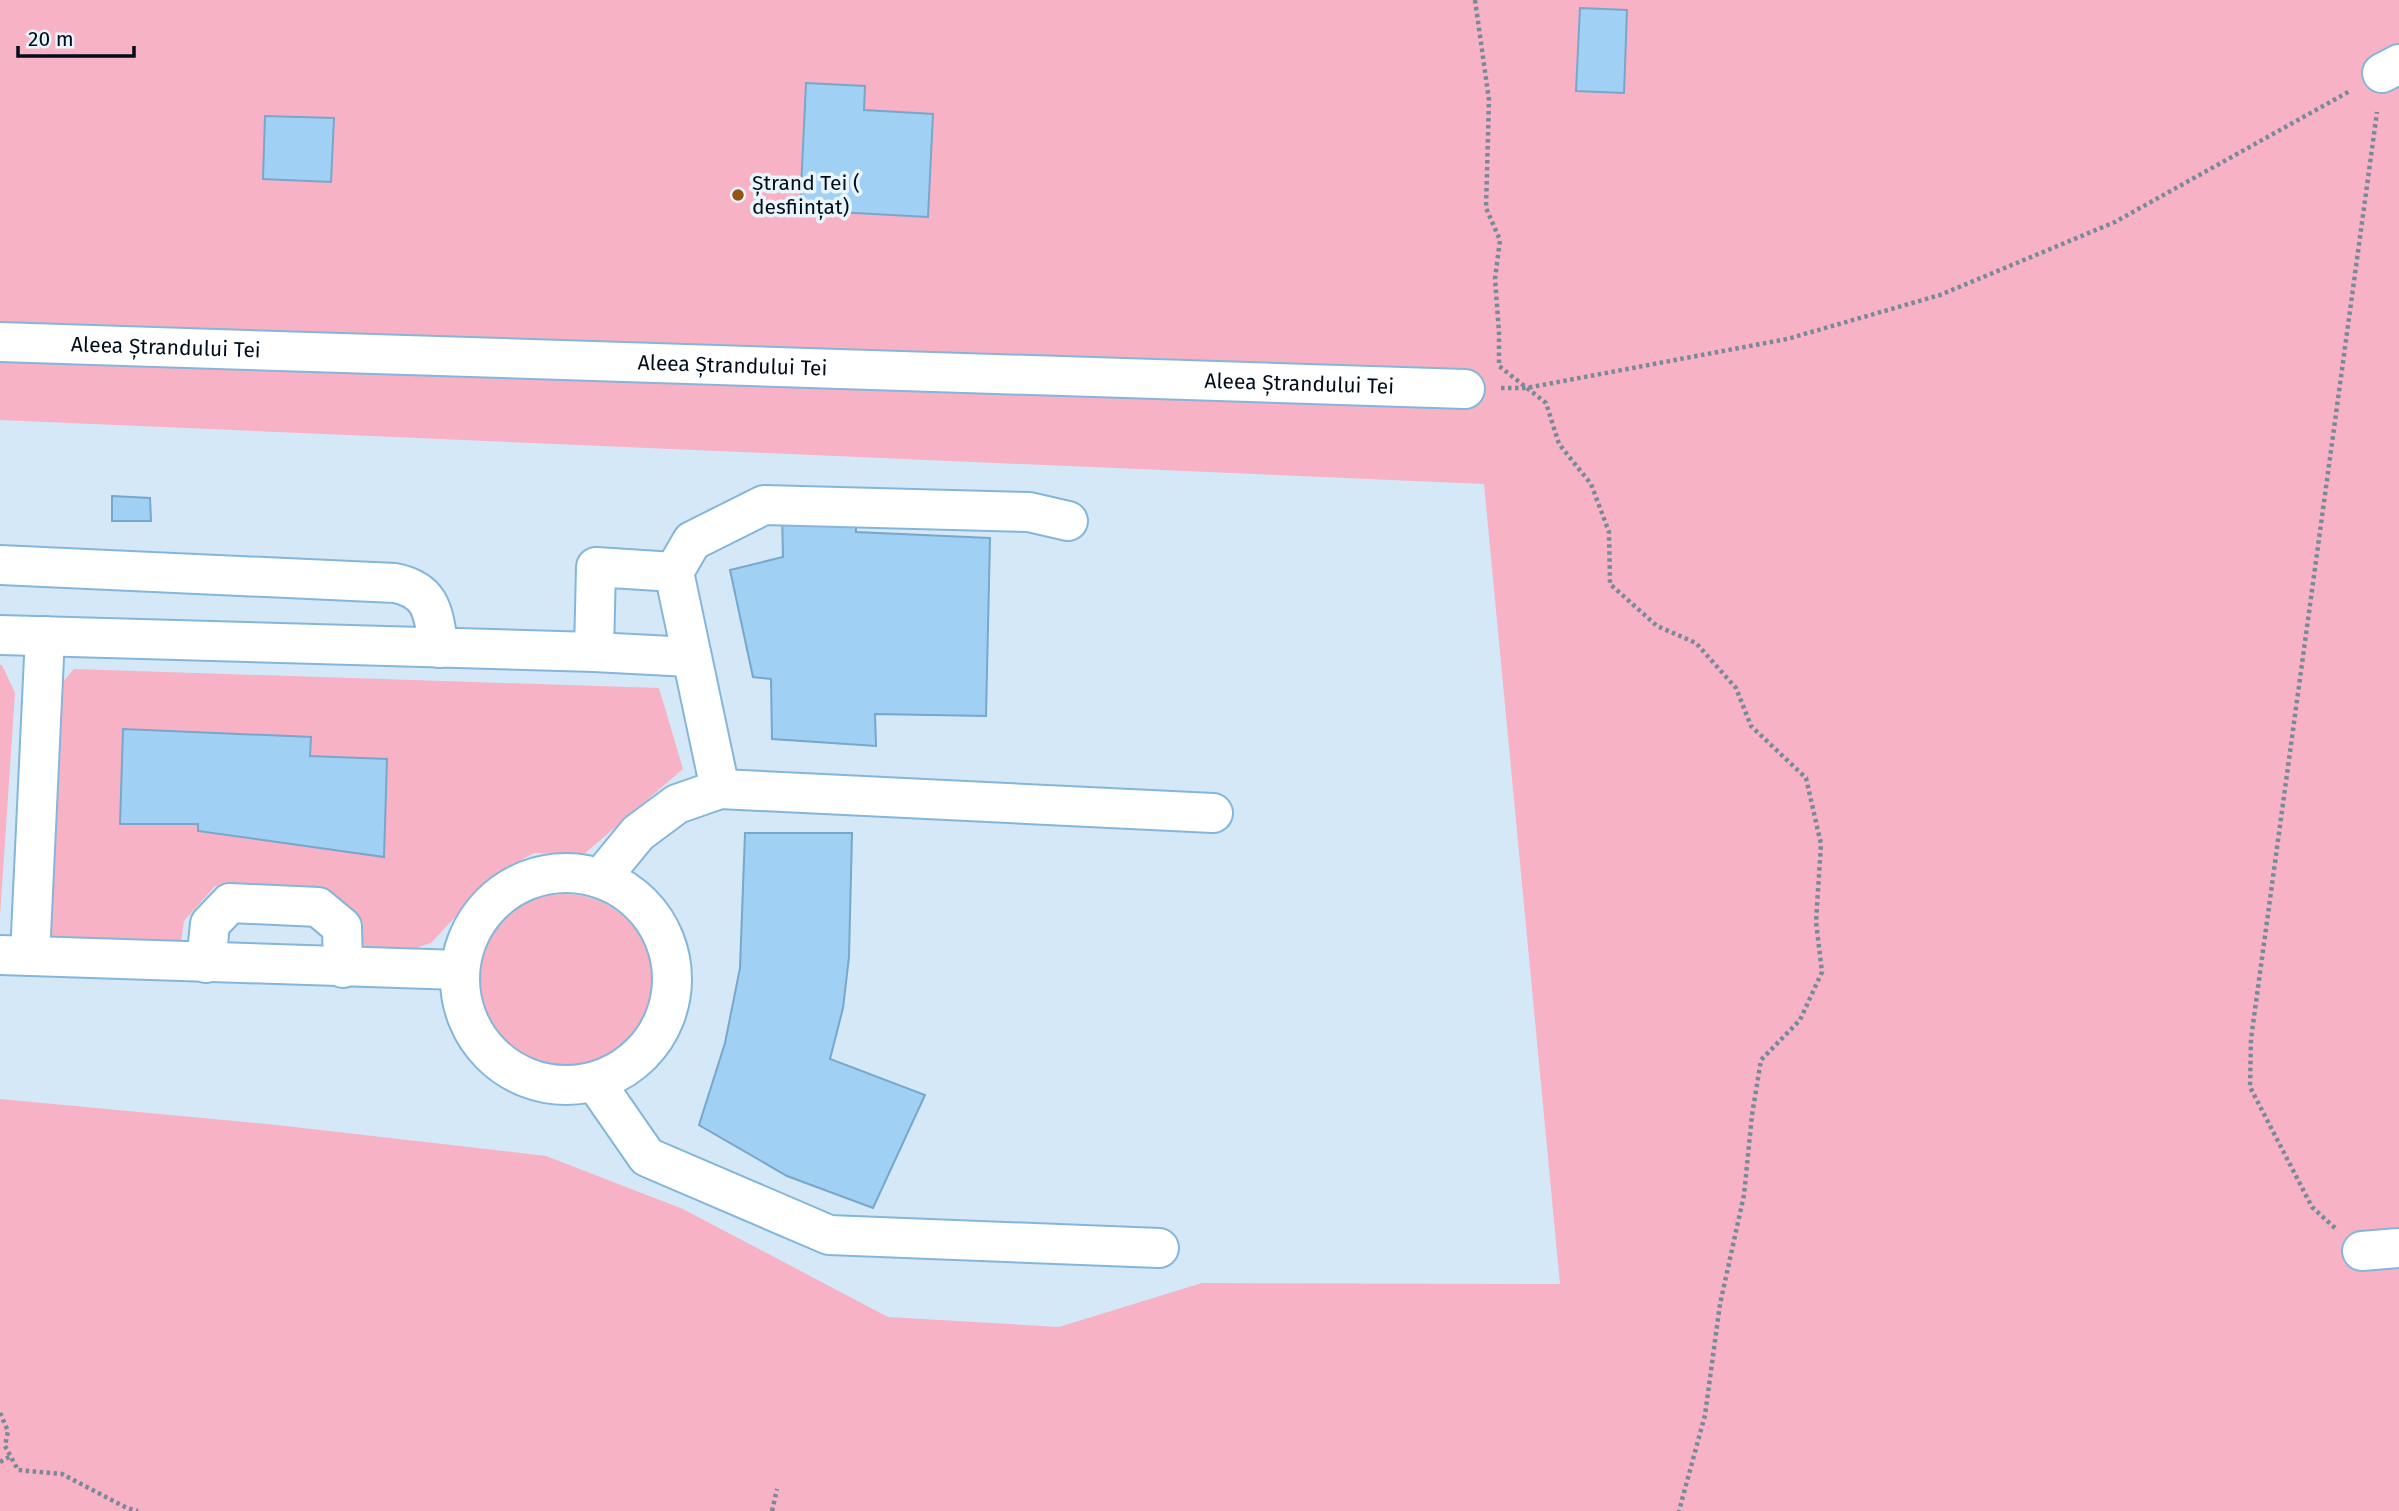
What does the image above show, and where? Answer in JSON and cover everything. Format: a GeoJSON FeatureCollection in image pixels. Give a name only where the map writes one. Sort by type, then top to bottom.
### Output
{"type":"FeatureCollection","features":[{"type":"Feature","properties":{"kind":"street","name":"Aleea Ștrandului Tei"},"geometry":{"type":"LineString","coordinates":[[0,342],[1465,389]]}},
{"type":"Feature","properties":{"kind":"street"},"geometry":{"type":"LineString","coordinates":[[720,789],[674,572],[692,541],[764,505],[1029,512],[1068,521]]}},
{"type":"Feature","properties":{"kind":"street"},"geometry":{"type":"LineString","coordinates":[[0,565],[411,586],[422,594],[432,610],[439,648]]}},
{"type":"Feature","properties":{"kind":"street"},"geometry":{"type":"LineString","coordinates":[[594,652],[596,567],[674,572]]}},
{"type":"Feature","properties":{"kind":"street"},"geometry":{"type":"LineString","coordinates":[[0,635],[690,657]]}},
{"type":"Feature","properties":{"kind":"street"},"geometry":{"type":"LineString","coordinates":[[45,636],[15,955],[459,970]]}},
{"type":"Feature","properties":{"kind":"street"},"geometry":{"type":"LineString","coordinates":[[601,878],[638,833],[677,804],[720,789],[1213,813]]}},
{"type":"Feature","properties":{"kind":"street"},"geometry":{"type":"LineString","coordinates":[[569,872],[601,878],[631,894],[654,918],[668,948],[672,982],[666,1016],[650,1045],[625,1068],[595,1082],[561,1086],[527,1080],[498,1062],[475,1036],[462,1005],[459,970],[466,939],[483,911],[507,889],[537,876],[558,873],[569,872]]}},
{"type":"Feature","properties":{"kind":"street"},"geometry":{"type":"LineString","coordinates":[[206,963],[209,924],[230,903],[318,907],[342,927],[343,968]]}},
{"type":"Feature","properties":{"kind":"street"},"geometry":{"type":"LineString","coordinates":[[595,1082],[648,1157],[829,1235],[1159,1248]]}},
{"type":"Feature","properties":{"kind":"path"},"geometry":{"type":"LineString","coordinates":[[1475,0],[1489,100],[1486,208],[1500,240],[1494,279],[1500,332],[1499,366],[1546,403],[1559,444],[1591,484],[1609,533],[1610,584],[1657,626],[1696,643],[1736,688],[1751,726],[1806,778],[1821,844],[1816,922],[1822,972],[1800,1020],[1761,1060],[1744,1195],[1720,1304],[1705,1415],[1679,1511]]}},
{"type":"Feature","properties":{"kind":"path"},"geometry":{"type":"LineString","coordinates":[[1465,389],[1527,388],[1787,339],[1940,295],[2115,222],[2391,68]]}},
{"type":"Feature","properties":{"kind":"path"},"geometry":{"type":"LineString","coordinates":[[2381,1250],[2312,1207],[2250,1087],[2251,1039],[2391,68]]}},
{"type":"Feature","properties":{"kind":"path"},"geometry":{"type":"LineString","coordinates":[[0,1413],[8,1432],[5,1446],[18,1470],[62,1474],[127,1508],[138,1511]]}},
{"type":"Feature","properties":{"kind":"path"},"geometry":{"type":"LineString","coordinates":[[0,1462],[11,1456]]}},
{"type":"Feature","properties":{"kind":"path"},"geometry":{"type":"LineString","coordinates":[[772,1511],[777,1489]]}},
{"type":"Feature","properties":{"kind":"shaded area"},"geometry":{"type":"Polygon","coordinates":[[[0,0],[2399,0],[2399,1511],[0,1511],[0,1099],[277,1125],[546,1156],[683,1209],[888,1317],[1059,1327],[1202,1283],[1560,1284],[1484,484],[0,420],[0,0]]]}},
{"type":"Feature","properties":{"kind":"shaded area"},"geometry":{"type":"Polygon","coordinates":[[[0,665],[15,693],[0,916],[0,665]]]}},
{"type":"Feature","properties":{"kind":"shaded area"},"geometry":{"type":"Polygon","coordinates":[[[74,669],[659,688],[683,769],[583,855],[534,853],[493,876],[431,943],[395,955],[360,956],[324,892],[215,886],[184,921],[180,949],[55,943],[47,928],[60,685],[74,669]]]}},
{"type":"Feature","properties":{"kind":"shaded area"},"geometry":{"type":"Polygon","coordinates":[[[565,894],[598,901],[626,920],[645,948],[652,981],[645,1014],[626,1042],[598,1061],[565,1068],[532,1061],[504,1042],[485,1014],[478,981],[485,948],[504,920],[532,901],[565,894]]]}},
{"type":"Feature","properties":{"kind":"building"},"geometry":{"type":"Polygon","coordinates":[[[1580,8],[1627,10],[1624,93],[1576,91],[1580,8]]]}},
{"type":"Feature","properties":{"kind":"building"},"geometry":{"type":"Polygon","coordinates":[[[806,83],[865,86],[864,110],[933,114],[928,217],[800,210],[806,83]]]}},
{"type":"Feature","properties":{"kind":"building"},"geometry":{"type":"Polygon","coordinates":[[[265,116],[334,118],[331,182],[263,179],[265,116]]]}},
{"type":"Feature","properties":{"kind":"building"},"geometry":{"type":"Polygon","coordinates":[[[112,496],[150,498],[151,521],[112,521],[112,496]]]}},
{"type":"Feature","properties":{"kind":"building"},"geometry":{"type":"Polygon","coordinates":[[[782,513],[856,519],[856,532],[990,538],[986,716],[875,714],[876,746],[772,739],[771,679],[753,677],[730,570],[783,557],[782,513]]]}},
{"type":"Feature","properties":{"kind":"building"},"geometry":{"type":"Polygon","coordinates":[[[123,729],[311,737],[310,756],[387,759],[384,857],[198,831],[198,824],[120,824],[123,729]]]}},
{"type":"Feature","properties":{"kind":"building"},"geometry":{"type":"Polygon","coordinates":[[[745,833],[852,833],[849,957],[843,1008],[830,1059],[925,1095],[873,1208],[787,1176],[699,1125],[725,1043],[740,968],[745,833]]]}},
{"type":"Feature","properties":{"kind":"place","name":"Ștrand Tei ( desființat)"},"geometry":{"type":"Point","coordinates":[738,195]}}]}
